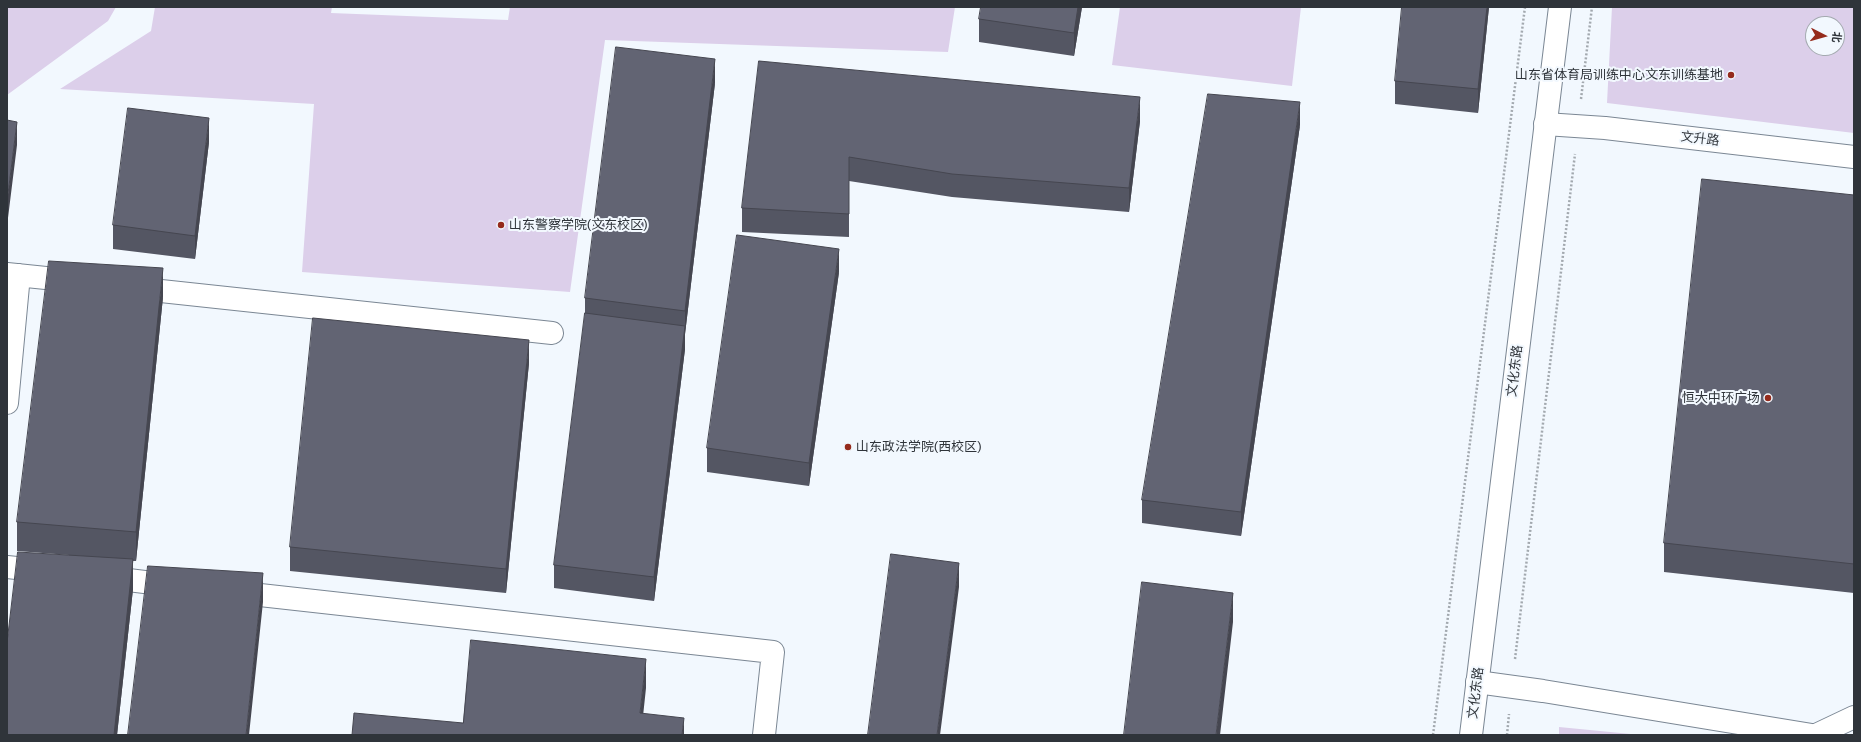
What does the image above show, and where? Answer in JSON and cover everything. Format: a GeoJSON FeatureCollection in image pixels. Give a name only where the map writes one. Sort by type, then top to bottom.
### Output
{"type":"FeatureCollection","features":[{"type":"Feature","properties":{"kind":"street","name":"文化东路"},"geometry":{"type":"LineString","coordinates":[[1471,735],[1560,7]]}},
{"type":"Feature","properties":{"kind":"street","name":"文升路"},"geometry":{"type":"LineString","coordinates":[[1545,124],[1578,128],[1605,128],[1854,157]]}},
{"type":"Feature","properties":{"kind":"street"},"geometry":{"type":"LineString","coordinates":[[7,403],[13,274],[552,333]]}},
{"type":"Feature","properties":{"kind":"street"},"geometry":{"type":"LineString","coordinates":[[7,567],[193,587]]}},
{"type":"Feature","properties":{"kind":"street"},"geometry":{"type":"LineString","coordinates":[[217,590],[773,652],[764,735]]}},
{"type":"Feature","properties":{"kind":"street"},"geometry":{"type":"LineString","coordinates":[[1477,682],[1812,735]]}},
{"type":"Feature","properties":{"kind":"street"},"geometry":{"type":"LineString","coordinates":[[1816,735],[1854,717]]}},
{"type":"Feature","properties":{"kind":"path"},"geometry":{"type":"LineString","coordinates":[[1433,735],[1525,7]]}},
{"type":"Feature","properties":{"kind":"path"},"geometry":{"type":"LineString","coordinates":[[1507,735],[1592,7]]}},
{"type":"Feature","properties":{"kind":"shaded area"},"geometry":{"type":"Polygon","coordinates":[[[7,7],[116,7],[108,21],[7,95],[7,7]]]}},
{"type":"Feature","properties":{"kind":"shaded area"},"geometry":{"type":"Polygon","coordinates":[[[155,7],[332,7],[331,13],[508,20],[510,7],[955,7],[948,52],[605,40],[570,292],[302,272],[314,104],[60,89],[151,31],[155,7]]]}},
{"type":"Feature","properties":{"kind":"shaded area"},"geometry":{"type":"Polygon","coordinates":[[[1120,7],[1301,7],[1292,86],[1112,65],[1120,7]]]}},
{"type":"Feature","properties":{"kind":"shaded area","name":"山东省体育局训练中心文东训练基地"},"geometry":{"type":"Polygon","coordinates":[[[1612,7],[1854,7],[1854,133],[1607,103],[1612,7]]]}},
{"type":"Feature","properties":{"kind":"shaded area"},"geometry":{"type":"Polygon","coordinates":[[[1559,727],[1641,735],[1559,735],[1559,727]]]}},
{"type":"Feature","properties":{"kind":"building"},"geometry":{"type":"Polygon","coordinates":[[[981,7],[1078,7],[1074,33],[979,19],[981,7]]]}},
{"type":"Feature","properties":{"kind":"building"},"geometry":{"type":"Polygon","coordinates":[[[1402,7],[1487,7],[1478,89],[1395,81],[1402,7]]]}},
{"type":"Feature","properties":{"kind":"building"},"geometry":{"type":"Polygon","coordinates":[[[616,47],[715,59],[685,311],[585,298],[616,47]]]}},
{"type":"Feature","properties":{"kind":"building"},"geometry":{"type":"Polygon","coordinates":[[[759,61],[1140,97],[1129,188],[952,174],[849,157],[849,214],[742,208],[759,61]]]}},
{"type":"Feature","properties":{"kind":"building"},"geometry":{"type":"Polygon","coordinates":[[[1208,94],[1300,102],[1241,512],[1142,500],[1208,94]]]}},
{"type":"Feature","properties":{"kind":"building"},"geometry":{"type":"Polygon","coordinates":[[[128,108],[209,118],[195,236],[113,225],[128,108]]]}},
{"type":"Feature","properties":{"kind":"building"},"geometry":{"type":"Polygon","coordinates":[[[7,120],[17,122],[7,202],[7,120]]]}},
{"type":"Feature","properties":{"kind":"building","name":"恒大中环广场"},"geometry":{"type":"Polygon","coordinates":[[[1702,179],[1854,195],[1854,564],[1664,543],[1702,179]]]}},
{"type":"Feature","properties":{"kind":"building"},"geometry":{"type":"Polygon","coordinates":[[[737,235],[839,249],[809,463],[707,448],[737,235]]]}},
{"type":"Feature","properties":{"kind":"building"},"geometry":{"type":"Polygon","coordinates":[[[49,261],[163,268],[136,532],[17,522],[49,261]]]}},
{"type":"Feature","properties":{"kind":"building"},"geometry":{"type":"Polygon","coordinates":[[[585,313],[685,326],[654,577],[554,565],[585,313]]]}},
{"type":"Feature","properties":{"kind":"building"},"geometry":{"type":"Polygon","coordinates":[[[313,318],[529,340],[506,569],[290,547],[313,318]]]}},
{"type":"Feature","properties":{"kind":"building"},"geometry":{"type":"Polygon","coordinates":[[[18,552],[133,559],[114,735],[7,735],[7,643],[18,552]]]}},
{"type":"Feature","properties":{"kind":"building"},"geometry":{"type":"Polygon","coordinates":[[[891,554],[959,563],[937,735],[868,735],[891,554]]]}},
{"type":"Feature","properties":{"kind":"building"},"geometry":{"type":"Polygon","coordinates":[[[148,566],[263,573],[246,735],[128,735],[148,566]]]}},
{"type":"Feature","properties":{"kind":"building"},"geometry":{"type":"Polygon","coordinates":[[[1142,582],[1233,593],[1216,735],[1124,735],[1142,582]]]}},
{"type":"Feature","properties":{"kind":"building"},"geometry":{"type":"Polygon","coordinates":[[[471,640],[646,659],[640,713],[684,718],[682,735],[352,735],[354,713],[463,723],[471,640]]]}},
{"type":"Feature","properties":{"kind":"place","name":"山东省体育局训练中心文东训练基地"},"geometry":{"type":"Point","coordinates":[1731,75]}},
{"type":"Feature","properties":{"kind":"place","name":"山东警察学院(文东校区)"},"geometry":{"type":"Point","coordinates":[501,225]}},
{"type":"Feature","properties":{"kind":"place","name":"恒大中环广场"},"geometry":{"type":"Point","coordinates":[1768,398]}},
{"type":"Feature","properties":{"kind":"place","name":"山东政法学院(西校区)"},"geometry":{"type":"Point","coordinates":[848,447]}}]}
